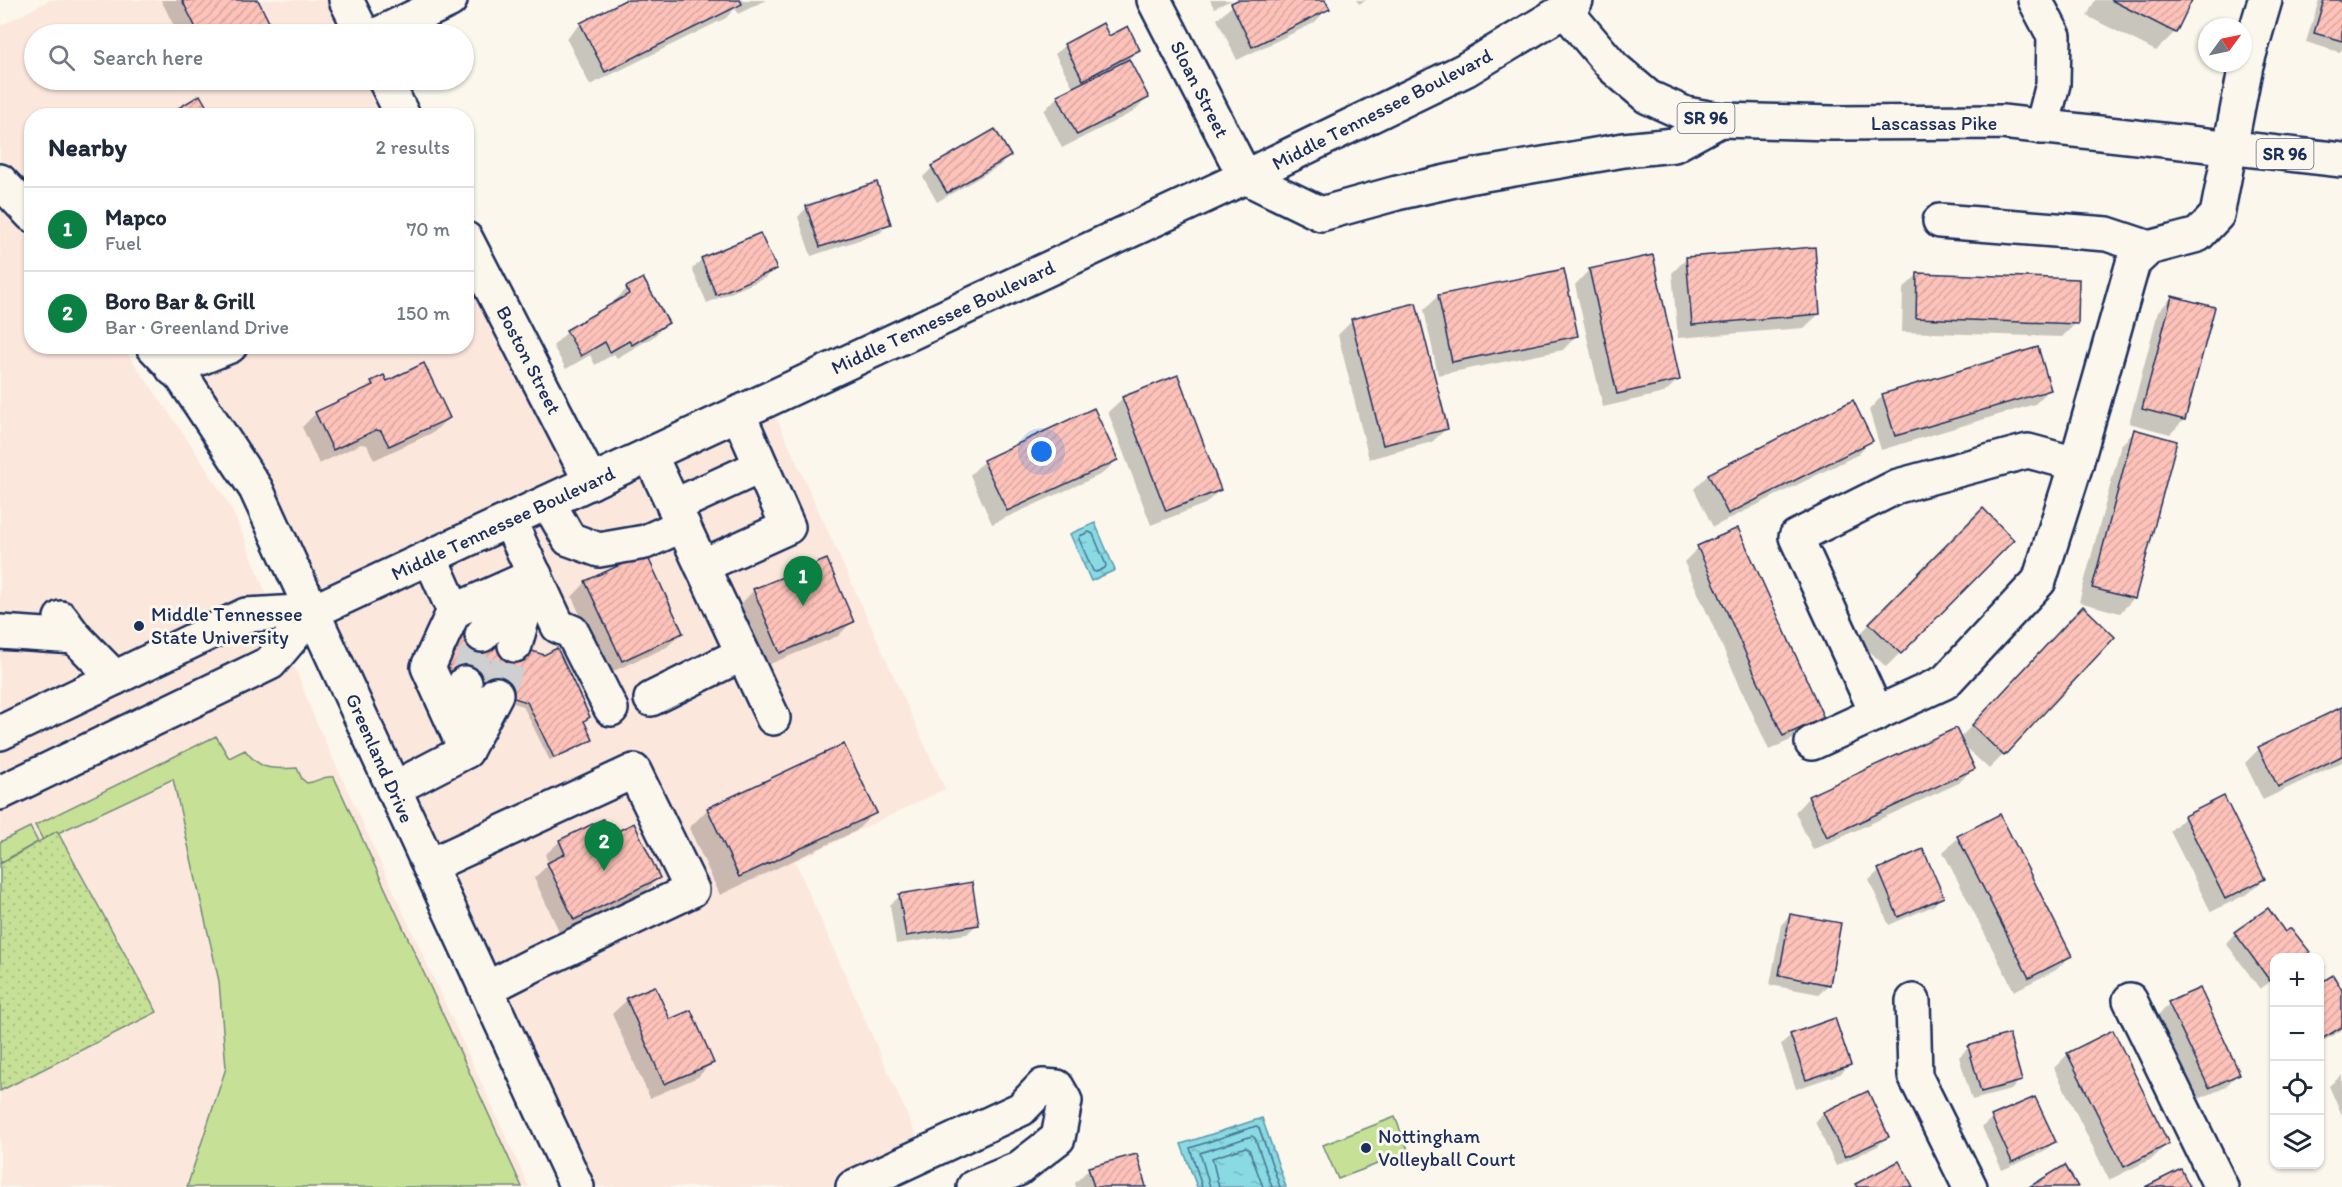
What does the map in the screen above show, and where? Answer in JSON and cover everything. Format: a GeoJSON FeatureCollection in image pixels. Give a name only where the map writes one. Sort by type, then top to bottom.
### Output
{"type":"FeatureCollection","features":[{"type":"Feature","properties":{"kind":"main road"},"geometry":{"type":"LineString","coordinates":[[346,0],[358,24]]}},
{"type":"Feature","properties":{"kind":"main road"},"geometry":{"type":"LineString","coordinates":[[400,24],[450,0]]}},
{"type":"Feature","properties":{"kind":"main road","name":"Sloan Street"},"geometry":{"type":"LineString","coordinates":[[1154,0],[1245,177]]}},
{"type":"Feature","properties":{"kind":"main road"},"geometry":{"type":"LineString","coordinates":[[2035,0],[2054,36],[2053,84],[2042,127]]}},
{"type":"Feature","properties":{"kind":"main road"},"geometry":{"type":"LineString","coordinates":[[1812,743],[1945,682],[2039,581],[2076,464],[2133,263],[2148,248],[2198,235],[2217,215],[2246,65],[2265,0]]}},
{"type":"Feature","properties":{"kind":"main road","name":"Middle Tennessee Boulevard"},"geometry":{"type":"LineString","coordinates":[[0,733],[246,615],[314,611],[1245,177],[1465,70],[1571,5]]}},
{"type":"Feature","properties":{"kind":"main road","name":"Lascassas Pike"},"geometry":{"type":"LineString","coordinates":[[1571,5],[1613,67],[1648,97],[1686,114],[1720,120],[1832,123],[2002,122],[2342,160]]}},
{"type":"Feature","properties":{"kind":"main road"},"geometry":{"type":"LineString","coordinates":[[390,90],[400,108]]}},
{"type":"Feature","properties":{"kind":"main road"},"geometry":{"type":"LineString","coordinates":[[1245,177],[1321,214],[1397,193],[1473,176],[1624,150],[1674,145],[1720,120]]}},
{"type":"Feature","properties":{"kind":"main road"},"geometry":{"type":"LineString","coordinates":[[0,181],[24,206]]}},
{"type":"Feature","properties":{"kind":"main road"},"geometry":{"type":"LineString","coordinates":[[1940,221],[2107,234],[2148,248]]}},
{"type":"Feature","properties":{"kind":"main road","name":"Boston Street"},"geometry":{"type":"LineString","coordinates":[[474,255],[591,482]]}},
{"type":"Feature","properties":{"kind":"main road"},"geometry":{"type":"LineString","coordinates":[[163,358],[187,354]]}},
{"type":"Feature","properties":{"kind":"main road","name":"Greenland Drive"},"geometry":{"type":"LineString","coordinates":[[163,358],[183,378],[256,489],[577,1187]]}},
{"type":"Feature","properties":{"kind":"main road"},"geometry":{"type":"LineString","coordinates":[[702,566],[788,527],[738,413]]}},
{"type":"Feature","properties":{"kind":"main road"},"geometry":{"type":"LineString","coordinates":[[1876,714],[1796,537],[1898,486],[2028,451],[2076,464]]}},
{"type":"Feature","properties":{"kind":"main road"},"geometry":{"type":"LineString","coordinates":[[650,455],[772,718]]}},
{"type":"Feature","properties":{"kind":"main road"},"geometry":{"type":"LineString","coordinates":[[548,502],[569,539],[599,550],[645,542],[678,516],[761,466]]}},
{"type":"Feature","properties":{"kind":"main road"},"geometry":{"type":"LineString","coordinates":[[509,520],[558,626],[572,632],[611,710]]}},
{"type":"Feature","properties":{"kind":"main road"},"geometry":{"type":"LineString","coordinates":[[430,557],[454,611]]}},
{"type":"Feature","properties":{"kind":"main road"},"geometry":{"type":"LineString","coordinates":[[466,751],[428,666],[454,611],[535,575]]}},
{"type":"Feature","properties":{"kind":"main road"},"geometry":{"type":"LineString","coordinates":[[483,635],[535,575]]}},
{"type":"Feature","properties":{"kind":"main road"},"geometry":{"type":"LineString","coordinates":[[514,645],[535,575]]}},
{"type":"Feature","properties":{"kind":"main road","name":"Middle Tennessee Boulevard"},"geometry":{"type":"LineString","coordinates":[[0,793],[270,663],[314,611]]}},
{"type":"Feature","properties":{"kind":"main road"},"geometry":{"type":"LineString","coordinates":[[0,632],[68,628],[115,678]]}},
{"type":"Feature","properties":{"kind":"main road"},"geometry":{"type":"LineString","coordinates":[[651,699],[742,654]]}},
{"type":"Feature","properties":{"kind":"main road"},"geometry":{"type":"LineString","coordinates":[[465,683],[466,751]]}},
{"type":"Feature","properties":{"kind":"main road"},"geometry":{"type":"LineString","coordinates":[[393,789],[466,751],[496,694]]}},
{"type":"Feature","properties":{"kind":"main road"},"geometry":{"type":"LineString","coordinates":[[429,866],[634,771],[692,890],[486,989]]}},
{"type":"Feature","properties":{"kind":"main road"},"geometry":{"type":"LineString","coordinates":[[2130,1000],[2221,1187]]}},
{"type":"Feature","properties":{"kind":"main road"},"geometry":{"type":"LineString","coordinates":[[1913,1001],[1915,1076],[1970,1187]]}},
{"type":"Feature","properties":{"kind":"main road"},"geometry":{"type":"LineString","coordinates":[[853,1187],[1021,1109],[1044,1086],[1057,1087],[1065,1101],[1058,1138],[1018,1169],[974,1187]]}},
{"type":"Feature","properties":{"kind":"shaded area"},"geometry":{"type":"Polygon","coordinates":[[[50,0],[346,0],[358,24],[24,24],[24,90],[390,90],[399,108],[24,108],[24,207],[0,181],[0,26],[50,0]]]}},
{"type":"Feature","properties":{"kind":"shaded area","name":"Middle Tennessee State University"},"geometry":{"type":"Polygon","coordinates":[[[0,208],[24,234],[24,354],[128,354],[190,443],[228,503],[243,534],[314,717],[529,1187],[0,1187],[0,208]]]}},
{"type":"Feature","properties":{"kind":"shaded area"},"geometry":{"type":"Polygon","coordinates":[[[474,260],[583,486],[768,399],[945,789],[795,861],[924,1153],[853,1187],[577,1187],[314,611],[157,354],[474,354],[474,260]]]}},
{"type":"Feature","properties":{"kind":"green space"},"geometry":{"type":"Polygon","coordinates":[[[216,736],[229,758],[245,750],[262,765],[281,769],[297,768],[302,779],[307,783],[334,777],[522,1187],[187,1187],[226,1068],[219,981],[173,779],[43,840],[35,825],[216,736]]]}},
{"type":"Feature","properties":{"kind":"green space"},"geometry":{"type":"Polygon","coordinates":[[[30,827],[38,842],[0,863],[0,842],[30,827]]]}},
{"type":"Feature","properties":{"kind":"green space"},"geometry":{"type":"Polygon","coordinates":[[[57,831],[157,1012],[0,1091],[0,864],[57,831]]]}},
{"type":"Feature","properties":{"kind":"green space","name":"Nottingham Volleyball Court"},"geometry":{"type":"Polygon","coordinates":[[[1395,1117],[1409,1152],[1338,1179],[1323,1145],[1395,1117]]]}},
{"type":"Feature","properties":{"kind":"water"},"geometry":{"type":"Polygon","coordinates":[[[1095,523],[1115,570],[1091,581],[1070,534],[1095,523]]]}},
{"type":"Feature","properties":{"kind":"water"},"geometry":{"type":"Polygon","coordinates":[[[1262,1118],[1286,1187],[1197,1187],[1181,1144],[1262,1118]]]}},
{"type":"Feature","properties":{"kind":"building"},"geometry":{"type":"Polygon","coordinates":[[[182,0],[258,0],[270,24],[194,24],[182,0]]]}},
{"type":"Feature","properties":{"kind":"building"},"geometry":{"type":"Polygon","coordinates":[[[625,0],[740,0],[742,4],[605,72],[580,23],[625,0]]]}},
{"type":"Feature","properties":{"kind":"building"},"geometry":{"type":"Polygon","coordinates":[[[1238,0],[1325,0],[1330,9],[1252,47],[1231,3],[1238,0]]]}},
{"type":"Feature","properties":{"kind":"building"},"geometry":{"type":"Polygon","coordinates":[[[2111,0],[2192,0],[2176,33],[2111,0]]]}},
{"type":"Feature","properties":{"kind":"building"},"geometry":{"type":"Polygon","coordinates":[[[2324,0],[2342,0],[2342,41],[2314,33],[2324,0]]]}},
{"type":"Feature","properties":{"kind":"building"},"geometry":{"type":"Polygon","coordinates":[[[1103,23],[1109,36],[1128,26],[1140,50],[1083,80],[1064,44],[1103,23]]]}},
{"type":"Feature","properties":{"kind":"building"},"geometry":{"type":"Polygon","coordinates":[[[1129,59],[1149,98],[1077,135],[1057,95],[1129,59]]]}},
{"type":"Feature","properties":{"kind":"building"},"geometry":{"type":"Polygon","coordinates":[[[200,95],[207,108],[178,108],[200,95]]]}},
{"type":"Feature","properties":{"kind":"building"},"geometry":{"type":"Polygon","coordinates":[[[995,129],[1011,156],[947,193],[931,166],[995,129]]]}},
{"type":"Feature","properties":{"kind":"building"},"geometry":{"type":"Polygon","coordinates":[[[877,182],[891,224],[820,247],[806,206],[877,182]]]}},
{"type":"Feature","properties":{"kind":"building"},"geometry":{"type":"Polygon","coordinates":[[[760,233],[777,269],[716,295],[701,258],[760,233]]]}},
{"type":"Feature","properties":{"kind":"building"},"geometry":{"type":"Polygon","coordinates":[[[1815,247],[1820,314],[1692,325],[1686,257],[1815,247]]]}},
{"type":"Feature","properties":{"kind":"building"},"geometry":{"type":"Polygon","coordinates":[[[1653,255],[1680,380],[1617,394],[1589,269],[1653,255]]]}},
{"type":"Feature","properties":{"kind":"building"},"geometry":{"type":"Polygon","coordinates":[[[1564,269],[1578,336],[1452,362],[1438,295],[1564,269]]]}},
{"type":"Feature","properties":{"kind":"building"},"geometry":{"type":"Polygon","coordinates":[[[1917,273],[2079,279],[2078,324],[1916,318],[1917,273]]]}},
{"type":"Feature","properties":{"kind":"building"},"geometry":{"type":"Polygon","coordinates":[[[643,278],[669,323],[632,345],[629,341],[610,352],[605,342],[581,356],[566,330],[629,294],[626,287],[643,278]]]}},
{"type":"Feature","properties":{"kind":"building"},"geometry":{"type":"Polygon","coordinates":[[[2172,296],[2215,307],[2185,420],[2142,409],[2172,296]]]}},
{"type":"Feature","properties":{"kind":"building"},"geometry":{"type":"Polygon","coordinates":[[[1416,303],[1448,429],[1383,445],[1351,319],[1416,303]]]}},
{"type":"Feature","properties":{"kind":"building"},"geometry":{"type":"Polygon","coordinates":[[[2038,347],[2051,390],[1895,436],[1882,394],[2038,347]]]}},
{"type":"Feature","properties":{"kind":"building"},"geometry":{"type":"Polygon","coordinates":[[[424,363],[450,418],[389,446],[381,431],[376,430],[333,450],[315,412],[373,385],[371,381],[384,375],[387,381],[424,363]]]}},
{"type":"Feature","properties":{"kind":"building"},"geometry":{"type":"Polygon","coordinates":[[[1178,375],[1221,490],[1166,511],[1122,397],[1178,375]]]}},
{"type":"Feature","properties":{"kind":"building"},"geometry":{"type":"Polygon","coordinates":[[[1853,400],[1873,441],[1728,514],[1708,474],[1853,400]]]}},
{"type":"Feature","properties":{"kind":"building"},"geometry":{"type":"Polygon","coordinates":[[[1094,408],[1118,460],[1007,511],[983,460],[1094,408]]]}},
{"type":"Feature","properties":{"kind":"building"},"geometry":{"type":"Polygon","coordinates":[[[2134,429],[2177,441],[2135,599],[2092,588],[2134,429]]]}},
{"type":"Feature","properties":{"kind":"building"},"geometry":{"type":"Polygon","coordinates":[[[1983,508],[2014,540],[1901,654],[1869,623],[1983,508]]]}},
{"type":"Feature","properties":{"kind":"building"},"geometry":{"type":"Polygon","coordinates":[[[1738,528],[1824,718],[1783,736],[1697,546],[1738,528]]]}},
{"type":"Feature","properties":{"kind":"building"},"geometry":{"type":"Polygon","coordinates":[[[646,553],[683,633],[622,661],[585,581],[646,553]]]}},
{"type":"Feature","properties":{"kind":"building"},"geometry":{"type":"Polygon","coordinates":[[[827,559],[854,622],[780,653],[753,589],[827,559]]]}},
{"type":"Feature","properties":{"kind":"building"},"geometry":{"type":"Polygon","coordinates":[[[2083,606],[2115,637],[2004,756],[1972,725],[2083,606]]]}},
{"type":"Feature","properties":{"kind":"building"},"geometry":{"type":"Polygon","coordinates":[[[458,626],[544,655],[557,648],[590,717],[584,721],[593,740],[554,758],[527,702],[441,675],[458,626]]]}},
{"type":"Feature","properties":{"kind":"building"},"geometry":{"type":"Polygon","coordinates":[[[2342,707],[2342,756],[2278,787],[2258,747],[2342,707]]]}},
{"type":"Feature","properties":{"kind":"building"},"geometry":{"type":"Polygon","coordinates":[[[1956,728],[1975,769],[1827,837],[1808,796],[1956,728]]]}},
{"type":"Feature","properties":{"kind":"building"},"geometry":{"type":"Polygon","coordinates":[[[844,744],[877,813],[739,877],[707,808],[844,744]]]}},
{"type":"Feature","properties":{"kind":"building"},"geometry":{"type":"Polygon","coordinates":[[[2224,796],[2265,879],[2225,899],[2184,816],[2224,796]]]}},
{"type":"Feature","properties":{"kind":"building"},"geometry":{"type":"Polygon","coordinates":[[[2000,814],[2072,956],[2029,978],[1957,836],[2000,814]]]}},
{"type":"Feature","properties":{"kind":"building"},"geometry":{"type":"Polygon","coordinates":[[[603,819],[610,835],[634,823],[660,878],[574,920],[547,863],[565,854],[559,840],[603,819]]]}},
{"type":"Feature","properties":{"kind":"building"},"geometry":{"type":"Polygon","coordinates":[[[1923,849],[1944,897],[1898,917],[1878,869],[1923,849]]]}},
{"type":"Feature","properties":{"kind":"building"},"geometry":{"type":"Polygon","coordinates":[[[972,882],[979,925],[906,936],[899,894],[972,882]]]}},
{"type":"Feature","properties":{"kind":"building"},"geometry":{"type":"Polygon","coordinates":[[[2268,908],[2285,932],[2291,928],[2310,952],[2270,953],[2270,981],[2234,932],[2268,908]]]}},
{"type":"Feature","properties":{"kind":"building"},"geometry":{"type":"Polygon","coordinates":[[[1790,914],[1841,923],[1830,985],[1779,975],[1790,914]]]}},
{"type":"Feature","properties":{"kind":"building"},"geometry":{"type":"Polygon","coordinates":[[[2333,975],[2342,990],[2342,1027],[2324,1038],[2324,1007],[2324,981],[2333,975]]]}},
{"type":"Feature","properties":{"kind":"building"},"geometry":{"type":"Polygon","coordinates":[[[655,986],[670,1019],[691,1010],[714,1063],[664,1084],[626,998],[655,986]]]}},
{"type":"Feature","properties":{"kind":"building"},"geometry":{"type":"Polygon","coordinates":[[[2200,988],[2240,1074],[2209,1088],[2168,1002],[2200,988]]]}},
{"type":"Feature","properties":{"kind":"building"},"geometry":{"type":"Polygon","coordinates":[[[1835,1018],[1851,1065],[1806,1080],[1790,1034],[1835,1018]]]}},
{"type":"Feature","properties":{"kind":"building"},"geometry":{"type":"Polygon","coordinates":[[[2113,1030],[2169,1144],[2124,1167],[2067,1053],[2113,1030]]]}},
{"type":"Feature","properties":{"kind":"building"},"geometry":{"type":"Polygon","coordinates":[[[2009,1034],[2022,1081],[1981,1092],[1968,1046],[2009,1034]]]}},
{"type":"Feature","properties":{"kind":"building"},"geometry":{"type":"Polygon","coordinates":[[[1868,1091],[1889,1137],[1845,1157],[1823,1112],[1868,1091]]]}},
{"type":"Feature","properties":{"kind":"building"},"geometry":{"type":"Polygon","coordinates":[[[2035,1097],[2056,1142],[2012,1162],[1991,1116],[2035,1097]]]}},
{"type":"Feature","properties":{"kind":"building"},"geometry":{"type":"Polygon","coordinates":[[[1137,1154],[1146,1187],[1094,1187],[1088,1167],[1137,1154]]]}},
{"type":"Feature","properties":{"kind":"building"},"geometry":{"type":"Polygon","coordinates":[[[1899,1161],[1913,1187],[1857,1187],[1855,1184],[1899,1161]]]}},
{"type":"Feature","properties":{"kind":"building"},"geometry":{"type":"Polygon","coordinates":[[[2065,1165],[2078,1187],[2029,1187],[2065,1165]]]}},
{"type":"Feature","properties":{"kind":"building"},"geometry":{"type":"Polygon","coordinates":[[[2181,1169],[2190,1187],[2145,1187],[2181,1169]]]}},
{"type":"Feature","properties":{"kind":"tunnel"},"geometry":{"type":"LineString","coordinates":[[465,683],[482,635]]}},
{"type":"Feature","properties":{"kind":"tunnel"},"geometry":{"type":"LineString","coordinates":[[496,694],[515,645]]}},
{"type":"Feature","properties":{"kind":"place","name":"Mapco"},"geometry":{"type":"Point","coordinates":[803,606]}},
{"type":"Feature","properties":{"kind":"place","name":"Middle Tennessee State University"},"geometry":{"type":"Point","coordinates":[139,626]}},
{"type":"Feature","properties":{"kind":"place","name":"Boro Bar & Grill"},"geometry":{"type":"Point","coordinates":[604,871]}},
{"type":"Feature","properties":{"kind":"place","name":"Nottingham Volleyball Court"},"geometry":{"type":"Point","coordinates":[1366,1148]}}]}
